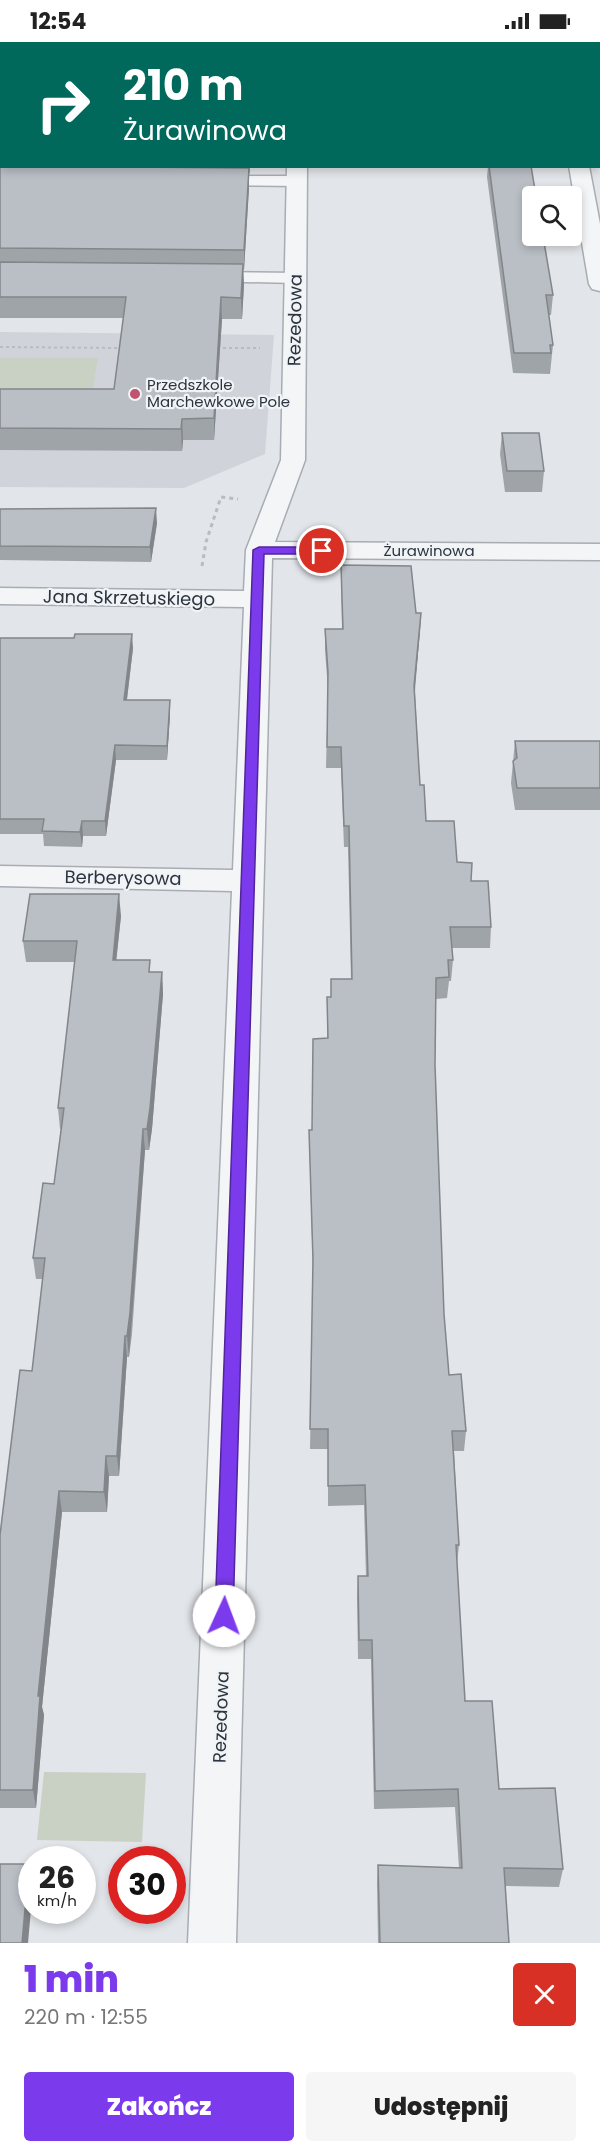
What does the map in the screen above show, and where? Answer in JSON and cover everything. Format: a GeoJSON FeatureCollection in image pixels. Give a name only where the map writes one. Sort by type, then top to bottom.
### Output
{"type":"FeatureCollection","features":[{"type":"Feature","properties":{"kind":"street"},"geometry":{"type":"LineString","coordinates":[[579,168],[600,284]]}},
{"type":"Feature","properties":{"kind":"street","name":"Rezedowa"},"geometry":{"type":"LineString","coordinates":[[212,1943],[259,550],[293,460],[297,174]]}},
{"type":"Feature","properties":{"kind":"street","name":"Żurawinowa"},"geometry":{"type":"LineString","coordinates":[[259,550],[600,552]]}},
{"type":"Feature","properties":{"kind":"street","name":"Jana Skrzetuskiego"},"geometry":{"type":"LineString","coordinates":[[0,597],[258,599]]}},
{"type":"Feature","properties":{"kind":"street","name":"Berberysowa"},"geometry":{"type":"LineString","coordinates":[[0,876],[247,881]]}},
{"type":"Feature","properties":{"kind":"lane"},"geometry":{"type":"LineString","coordinates":[[195,180],[297,174]]}},
{"type":"Feature","properties":{"kind":"lane"},"geometry":{"type":"LineString","coordinates":[[188,277],[296,278]]}},
{"type":"Feature","properties":{"kind":"path"},"geometry":{"type":"LineString","coordinates":[[0,347],[124,348]]}},
{"type":"Feature","properties":{"kind":"path"},"geometry":{"type":"LineString","coordinates":[[209,348],[264,348]]}},
{"type":"Feature","properties":{"kind":"shaded area","name":"Przedszkole Marchewkowe Pole"},"geometry":{"type":"Polygon","coordinates":[[[0,332],[274,335],[265,454],[184,488],[0,487],[0,332]]]}},
{"type":"Feature","properties":{"kind":"shaded area"},"geometry":{"type":"Polygon","coordinates":[[[0,358],[98,358],[93,388],[0,396],[0,358]]]}},
{"type":"Feature","properties":{"kind":"shaded area"},"geometry":{"type":"Polygon","coordinates":[[[44,1772],[146,1773],[142,1842],[37,1840],[44,1772]]]}},
{"type":"Feature","properties":{"kind":"building"},"geometry":{"type":"Polygon","coordinates":[[[0,168],[249,168],[244,250],[0,248],[0,168]]]}},
{"type":"Feature","properties":{"kind":"building"},"geometry":{"type":"Polygon","coordinates":[[[489,168],[531,168],[534,186],[522,186],[522,246],[545,246],[553,295],[546,295],[553,345],[550,345],[551,353],[514,353],[489,168]]]}},
{"type":"Feature","properties":{"kind":"building"},"geometry":{"type":"Polygon","coordinates":[[[0,262],[243,264],[241,298],[221,297],[214,418],[182,419],[181,429],[0,428],[0,389],[114,389],[126,297],[0,297],[0,262]]]}},
{"type":"Feature","properties":{"kind":"building"},"geometry":{"type":"Polygon","coordinates":[[[502,433],[539,433],[544,471],[507,471],[502,433]]]}},
{"type":"Feature","properties":{"kind":"building"},"geometry":{"type":"Polygon","coordinates":[[[156,508],[150,547],[0,546],[0,509],[156,508]]]}},
{"type":"Feature","properties":{"kind":"building"},"geometry":{"type":"Polygon","coordinates":[[[341,565],[411,566],[416,613],[421,613],[414,686],[420,785],[424,785],[426,821],[454,821],[457,862],[472,863],[471,881],[488,881],[491,927],[450,927],[453,960],[448,960],[449,977],[436,978],[435,1065],[444,1314],[449,1375],[461,1374],[466,1431],[452,1431],[465,1701],[492,1701],[499,1789],[555,1788],[563,1869],[504,1868],[509,1943],[380,1943],[378,1865],[462,1868],[458,1789],[375,1791],[372,1640],[359,1640],[358,1576],[368,1576],[365,1485],[328,1486],[328,1429],[310,1429],[313,1260],[309,1130],[312,1130],[313,1039],[328,1038],[327,997],[331,997],[331,979],[352,979],[349,826],[344,826],[341,747],[327,747],[328,672],[325,629],[343,629],[341,565]]]}},
{"type":"Feature","properties":{"kind":"building"},"geometry":{"type":"Polygon","coordinates":[[[75,634],[132,634],[124,700],[170,700],[167,746],[115,745],[105,821],[82,821],[80,832],[42,831],[44,819],[0,819],[0,638],[74,638],[75,634]]]}},
{"type":"Feature","properties":{"kind":"building"},"geometry":{"type":"Polygon","coordinates":[[[515,741],[600,741],[600,788],[517,788],[513,761],[517,758],[515,741]]]}},
{"type":"Feature","properties":{"kind":"building"},"geometry":{"type":"Polygon","coordinates":[[[30,894],[119,894],[113,960],[150,960],[149,972],[162,972],[150,1108],[147,1129],[143,1129],[117,1456],[106,1456],[104,1492],[59,1491],[38,1696],[40,1696],[33,1790],[0,1790],[0,1535],[20,1370],[32,1371],[45,1258],[33,1258],[43,1183],[54,1184],[64,1108],[58,1108],[77,941],[23,941],[30,894]]]}},
{"type":"Feature","properties":{"kind":"building"},"geometry":{"type":"Polygon","coordinates":[[[0,1864],[18,1864],[18,1924],[24,1924],[22,1943],[0,1943],[0,1864]]]}},
{"type":"Feature","properties":{"kind":"place","name":"Przedszkole Marchewkowe Pole"},"geometry":{"type":"Point","coordinates":[135,394]}},
{"type":"Feature","properties":{"kind":"route"},"geometry":{"type":"LineString","coordinates":[[224,1616],[259,550],[322,551]]}}]}
